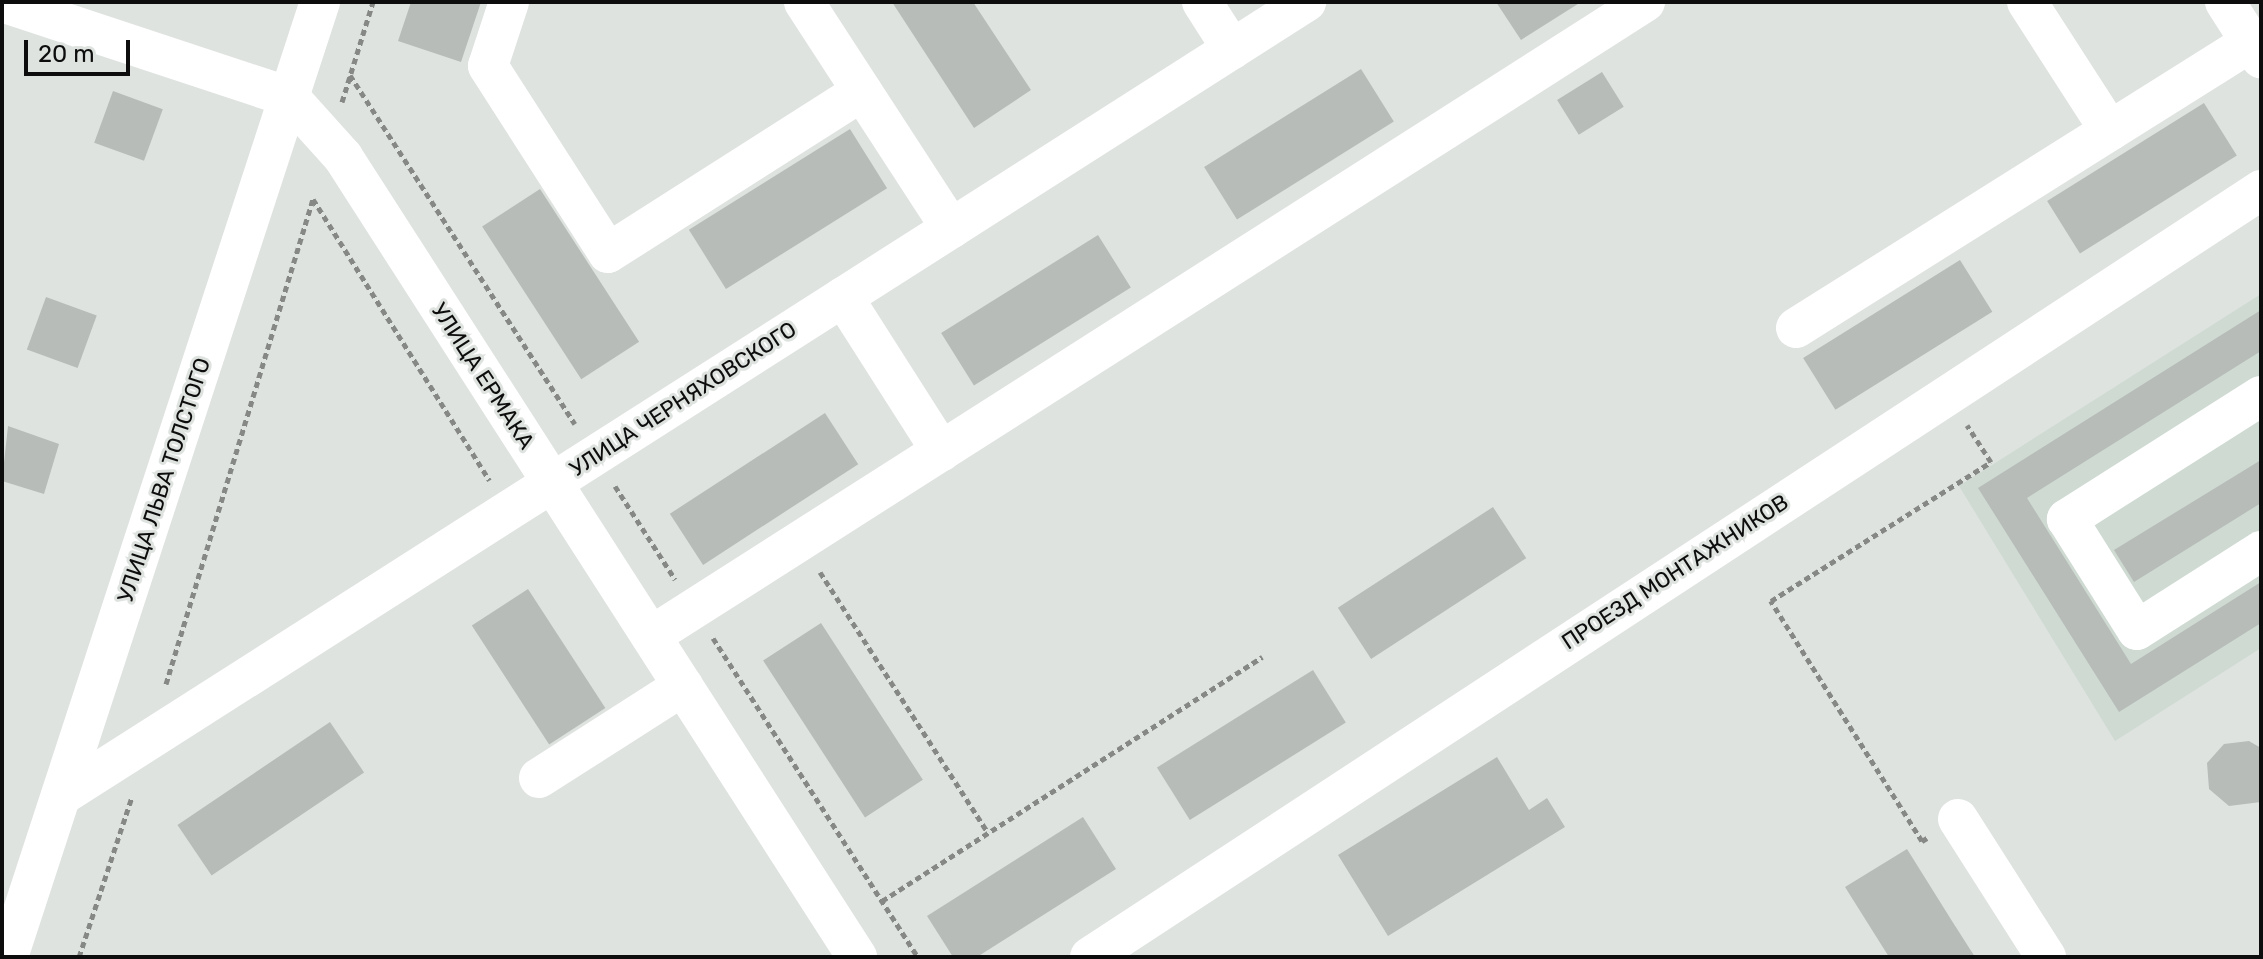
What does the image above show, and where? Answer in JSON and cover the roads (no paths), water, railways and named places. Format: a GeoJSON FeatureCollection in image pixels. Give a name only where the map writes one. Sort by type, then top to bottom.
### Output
{"type":"FeatureCollection","features":[{"type":"Feature","properties":{"kind":"street","name":"УЛИЦА ЕРМАКА"},"geometry":{"type":"LineString","coordinates":[[2,2],[289,97],[343,157],[683,686],[849,954]]}},
{"type":"Feature","properties":{"kind":"street","name":"УЛИЦА ЛЬВА ТОЛСТОГО"},"geometry":{"type":"LineString","coordinates":[[8,957],[320,2]]}},
{"type":"Feature","properties":{"kind":"street"},"geometry":{"type":"LineString","coordinates":[[509,2],[488,66],[608,253],[862,91]]}},
{"type":"Feature","properties":{"kind":"street"},"geometry":{"type":"LineString","coordinates":[[804,2],[951,228]]}},
{"type":"Feature","properties":{"kind":"street"},"geometry":{"type":"LineString","coordinates":[[1202,2],[1232,49]]}},
{"type":"Feature","properties":{"kind":"street","name":"УЛИЦА ЧЕРНЯХОВСКОГО"},"geometry":{"type":"LineString","coordinates":[[61,796],[1306,2]]}},
{"type":"Feature","properties":{"kind":"street"},"geometry":{"type":"LineString","coordinates":[[651,636],[1645,2]]}},
{"type":"Feature","properties":{"kind":"street"},"geometry":{"type":"LineString","coordinates":[[2027,2],[2110,131]]}},
{"type":"Feature","properties":{"kind":"street"},"geometry":{"type":"LineString","coordinates":[[1796,328],[2110,131],[2256,50],[2225,2]]}},
{"type":"Feature","properties":{"kind":"street","name":"ПРОЕЗД МОНТАЖНИКОВ"},"geometry":{"type":"LineString","coordinates":[[1090,957],[2261,190]]}},
{"type":"Feature","properties":{"kind":"street"},"geometry":{"type":"LineString","coordinates":[[843,297],[941,451]]}},
{"type":"Feature","properties":{"kind":"street"},"geometry":{"type":"LineString","coordinates":[[2259,402],[2067,519],[2137,630],[2261,551]]}},
{"type":"Feature","properties":{"kind":"street"},"geometry":{"type":"LineString","coordinates":[[539,778],[683,686]]}},
{"type":"Feature","properties":{"kind":"street"},"geometry":{"type":"LineString","coordinates":[[1958,819],[2046,957]]}}]}
